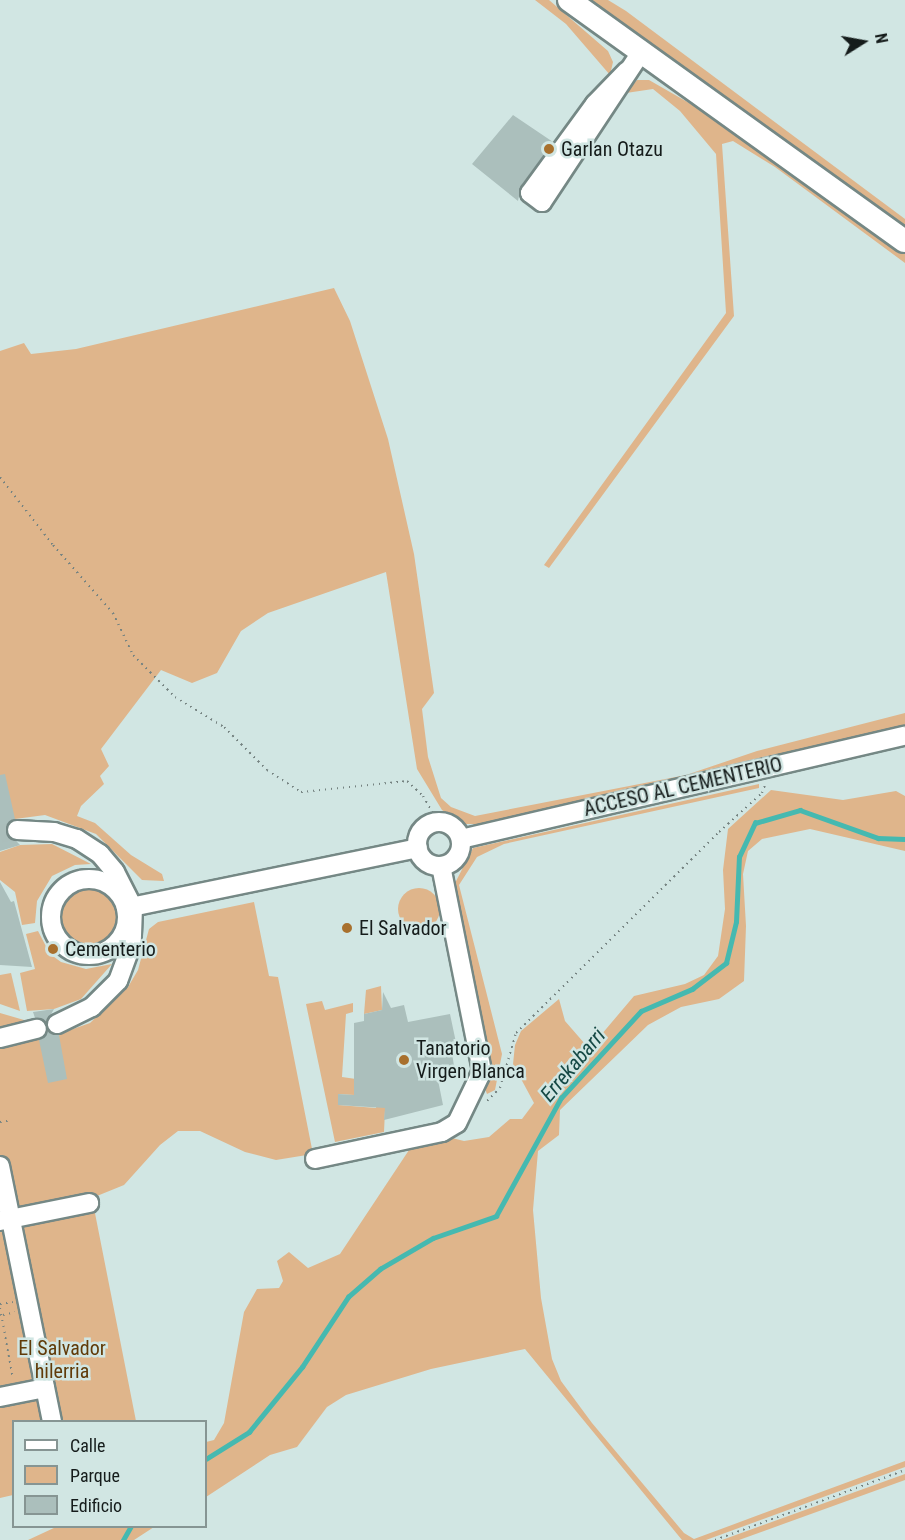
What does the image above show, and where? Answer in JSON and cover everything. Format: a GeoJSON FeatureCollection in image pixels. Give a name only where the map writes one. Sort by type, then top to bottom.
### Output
{"type":"FeatureCollection","features":[{"type":"Feature","properties":{"kind":"main road"},"geometry":{"type":"LineString","coordinates":[[569,0],[905,241]]}},
{"type":"Feature","properties":{"kind":"street"},"geometry":{"type":"LineString","coordinates":[[627,71],[595,105],[530,193],[542,202],[642,51]]}},
{"type":"Feature","properties":{"kind":"street","name":"ACCESO AL CEMENTERIO"},"geometry":{"type":"LineString","coordinates":[[460,839],[905,736]]}},
{"type":"Feature","properties":{"kind":"street"},"geometry":{"type":"LineString","coordinates":[[438,822],[452,826],[460,839],[457,856],[441,866],[426,861],[418,848],[420,833],[438,822]]}},
{"type":"Feature","properties":{"kind":"street"},"geometry":{"type":"LineString","coordinates":[[17,830],[54,832],[77,839],[100,854],[115,872],[129,908],[132,943],[118,981],[92,1007],[57,1024]]}},
{"type":"Feature","properties":{"kind":"street"},"geometry":{"type":"LineString","coordinates":[[129,908],[418,848]]}},
{"type":"Feature","properties":{"kind":"street"},"geometry":{"type":"LineString","coordinates":[[315,1159],[442,1132],[457,1123],[482,1071],[441,866]]}},
{"type":"Feature","properties":{"kind":"street"},"geometry":{"type":"LineString","coordinates":[[83,880],[111,886],[129,908],[126,926],[120,939],[96,955],[67,949],[52,924],[58,895],[83,880]]}},
{"type":"Feature","properties":{"kind":"street"},"geometry":{"type":"LineString","coordinates":[[0,1038],[37,1029]]}},
{"type":"Feature","properties":{"kind":"street"},"geometry":{"type":"LineString","coordinates":[[0,1166],[5,1219],[52,1420]]}},
{"type":"Feature","properties":{"kind":"street"},"geometry":{"type":"LineString","coordinates":[[5,1219],[89,1203]]}},
{"type":"Feature","properties":{"kind":"street"},"geometry":{"type":"LineString","coordinates":[[8,1395],[45,1388]]}},
{"type":"Feature","properties":{"kind":"path"},"geometry":{"type":"LineString","coordinates":[[0,477],[53,546],[113,613],[133,655],[175,697],[224,727],[267,770],[301,792],[407,781],[423,796],[438,822]]}},
{"type":"Feature","properties":{"kind":"path"},"geometry":{"type":"LineString","coordinates":[[466,1104],[478,1109],[500,1088],[516,1033],[718,832],[762,794],[769,767]]}},
{"type":"Feature","properties":{"kind":"path"},"geometry":{"type":"LineString","coordinates":[[0,1122],[12,1120]]}},
{"type":"Feature","properties":{"kind":"path"},"geometry":{"type":"LineString","coordinates":[[0,1308],[8,1395]]}},
{"type":"Feature","properties":{"kind":"path"},"geometry":{"type":"LineString","coordinates":[[714,1540],[905,1470]]}},
{"type":"Feature","properties":{"kind":"green space"},"geometry":{"type":"Polygon","coordinates":[[[535,0],[549,0],[608,51],[613,62],[610,75],[566,24],[535,0]]]}},
{"type":"Feature","properties":{"kind":"green space"},"geometry":{"type":"Polygon","coordinates":[[[587,0],[608,0],[626,11],[905,219],[905,229],[587,0]]]}},
{"type":"Feature","properties":{"kind":"green space"},"geometry":{"type":"Polygon","coordinates":[[[637,80],[649,80],[717,119],[905,253],[905,263],[775,167],[733,141],[722,144],[734,316],[549,568],[544,565],[726,313],[716,154],[680,111],[653,89],[626,93],[637,80]]]}},
{"type":"Feature","properties":{"kind":"green space"},"geometry":{"type":"Polygon","coordinates":[[[334,288],[350,321],[388,439],[414,554],[434,693],[422,709],[428,757],[441,798],[451,807],[475,816],[686,775],[757,751],[905,713],[905,726],[482,824],[463,824],[442,810],[417,769],[386,572],[268,613],[241,631],[217,673],[192,683],[161,670],[101,749],[109,766],[100,776],[104,784],[81,806],[77,816],[95,823],[131,855],[162,874],[164,881],[142,880],[96,834],[45,815],[15,819],[18,835],[0,841],[0,351],[24,343],[31,354],[76,349],[334,288]]]}},
{"type":"Feature","properties":{"kind":"green space"},"geometry":{"type":"Polygon","coordinates":[[[759,784],[759,788],[504,844],[477,857],[459,885],[502,1054],[495,1090],[487,1094],[484,1086],[491,1067],[453,887],[473,848],[759,784]]]}},
{"type":"Feature","properties":{"kind":"green space"},"geometry":{"type":"Polygon","coordinates":[[[771,790],[843,800],[896,791],[905,796],[905,851],[810,829],[762,839],[748,851],[743,874],[746,926],[744,981],[719,999],[681,1007],[648,1025],[560,1110],[559,1135],[538,1151],[533,1210],[541,1298],[552,1359],[561,1381],[592,1423],[684,1533],[694,1539],[905,1461],[905,1467],[706,1540],[682,1540],[525,1349],[431,1369],[346,1395],[327,1407],[297,1447],[270,1455],[207,1496],[207,1442],[214,1440],[224,1423],[244,1312],[257,1289],[279,1288],[283,1281],[277,1261],[289,1252],[308,1268],[340,1254],[413,1144],[448,1137],[464,1141],[489,1137],[510,1119],[522,1119],[534,1103],[513,1064],[515,1045],[521,1031],[559,999],[565,1021],[585,1044],[601,1035],[634,996],[685,984],[704,975],[718,956],[725,909],[723,870],[728,829],[771,790]]]}},
{"type":"Feature","properties":{"kind":"green space"},"geometry":{"type":"Polygon","coordinates":[[[52,844],[91,864],[75,865],[52,876],[37,901],[35,923],[22,925],[15,892],[0,880],[0,852],[20,845],[52,844]]]}},
{"type":"Feature","properties":{"kind":"green space"},"geometry":{"type":"Polygon","coordinates":[[[82,888],[94,888],[109,896],[117,911],[117,923],[109,938],[94,946],[82,946],[67,938],[59,923],[59,911],[67,896],[82,888]]]}},
{"type":"Feature","properties":{"kind":"green space"},"geometry":{"type":"Polygon","coordinates":[[[419,888],[427,889],[434,894],[439,901],[439,917],[434,924],[427,929],[419,930],[411,929],[404,924],[399,917],[398,909],[399,901],[404,894],[411,889],[419,888]]]}},
{"type":"Feature","properties":{"kind":"green space","name":"El Salvador hilerria"},"geometry":{"type":"Polygon","coordinates":[[[254,902],[269,976],[278,977],[313,1154],[276,1160],[245,1152],[200,1131],[178,1131],[160,1145],[124,1185],[92,1198],[136,1420],[12,1420],[12,1495],[0,1498],[0,1013],[24,1020],[56,1019],[59,1034],[90,1023],[128,987],[138,970],[149,929],[158,922],[254,902]]]}},
{"type":"Feature","properties":{"kind":"green space"},"geometry":{"type":"Polygon","coordinates":[[[38,931],[50,954],[61,962],[86,969],[112,964],[81,999],[54,1009],[27,1011],[20,973],[35,969],[26,934],[38,931]]]}},
{"type":"Feature","properties":{"kind":"green space"},"geometry":{"type":"Polygon","coordinates":[[[11,973],[20,1011],[0,1004],[0,975],[11,973]]]}},
{"type":"Feature","properties":{"kind":"green space"},"geometry":{"type":"Polygon","coordinates":[[[381,986],[382,1010],[364,1014],[366,990],[381,986]]]}},
{"type":"Feature","properties":{"kind":"green space"},"geometry":{"type":"Polygon","coordinates":[[[322,1001],[325,1010],[353,1003],[353,1012],[346,1014],[342,1077],[356,1079],[354,1095],[338,1094],[338,1105],[376,1108],[377,1097],[386,1089],[384,1132],[335,1142],[306,1004],[322,1001]]]}},
{"type":"Feature","properties":{"kind":"green space"},"geometry":{"type":"Polygon","coordinates":[[[905,1474],[905,1480],[739,1540],[722,1540],[905,1474]]]}},
{"type":"Feature","properties":{"kind":"green space"},"geometry":{"type":"Polygon","coordinates":[[[54,1528],[152,1528],[134,1540],[28,1540],[54,1528]]]}},
{"type":"Feature","properties":{"kind":"building"},"geometry":{"type":"Polygon","coordinates":[[[513,115],[553,142],[521,186],[518,201],[472,164],[513,115]]]}},
{"type":"Feature","properties":{"kind":"building"},"geometry":{"type":"Polygon","coordinates":[[[5,774],[15,819],[6,830],[20,845],[0,851],[0,775],[5,774]]]}},
{"type":"Feature","properties":{"kind":"building"},"geometry":{"type":"Polygon","coordinates":[[[0,882],[11,902],[14,901],[32,967],[0,965],[0,882]]]}},
{"type":"Feature","properties":{"kind":"building","name":"Tanatorio Virgen Blanca"},"geometry":{"type":"Polygon","coordinates":[[[383,992],[391,1008],[404,1005],[408,1022],[450,1014],[458,1052],[452,1053],[454,1066],[436,1070],[443,1105],[384,1120],[385,1108],[338,1105],[338,1094],[354,1095],[354,1023],[364,1021],[364,1014],[382,1010],[383,992]]]}},
{"type":"Feature","properties":{"kind":"building"},"geometry":{"type":"Polygon","coordinates":[[[54,1009],[46,1023],[35,1018],[33,1012],[54,1009]]]}},
{"type":"Feature","properties":{"kind":"building"},"geometry":{"type":"Polygon","coordinates":[[[48,1030],[59,1035],[67,1079],[48,1083],[39,1040],[48,1030]]]}},
{"type":"Feature","properties":{"kind":"waterway","name":"Errekabarri"},"geometry":{"type":"LineString","coordinates":[[207,1458],[249,1432],[302,1367],[348,1297],[380,1269],[433,1238],[496,1216],[561,1098],[641,1011],[692,989],[726,963],[736,922],[739,857],[755,823],[800,810],[878,838],[905,839]]}},
{"type":"Feature","properties":{"kind":"waterway","name":"Errekabarri"},"geometry":{"type":"LineString","coordinates":[[123,1540],[130,1528]]}},
{"type":"Feature","properties":{"kind":"tunnel"},"geometry":{"type":"LineString","coordinates":[[0,834],[17,830]]}},
{"type":"Feature","properties":{"kind":"place","name":"Garlan Otazu"},"geometry":{"type":"Point","coordinates":[549,149]}},
{"type":"Feature","properties":{"kind":"place","name":"El Salvador"},"geometry":{"type":"Point","coordinates":[347,928]}},
{"type":"Feature","properties":{"kind":"place","name":"Cementerio"},"geometry":{"type":"Point","coordinates":[53,949]}},
{"type":"Feature","properties":{"kind":"place","name":"Tanatorio Virgen Blanca"},"geometry":{"type":"Point","coordinates":[404,1060]}}]}
